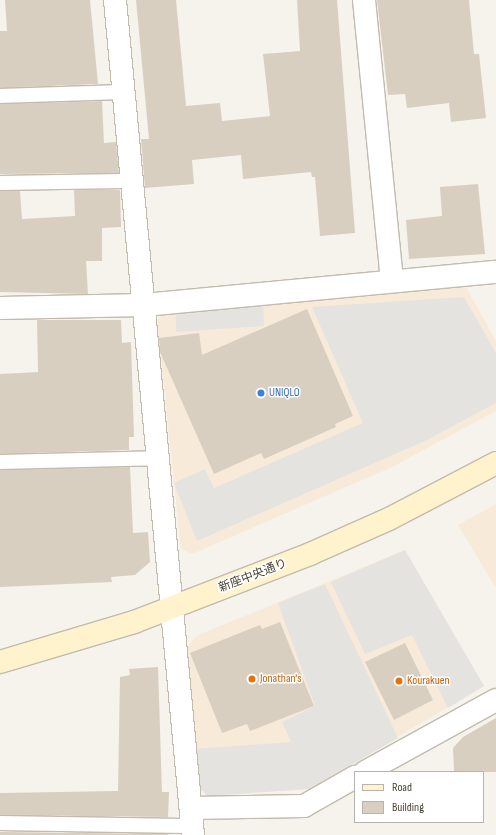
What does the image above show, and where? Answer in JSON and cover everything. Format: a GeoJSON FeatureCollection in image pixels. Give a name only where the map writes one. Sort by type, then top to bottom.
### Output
{"type":"FeatureCollection","features":[{"type":"Feature","properties":{"kind":"street"},"geometry":{"type":"LineString","coordinates":[[115,0],[193,823],[304,806],[354,778]]}},
{"type":"Feature","properties":{"kind":"street"},"geometry":{"type":"LineString","coordinates":[[364,0],[392,279]]}},
{"type":"Feature","properties":{"kind":"street"},"geometry":{"type":"LineString","coordinates":[[0,308],[144,305],[392,279],[496,272]]}},
{"type":"Feature","properties":{"kind":"street","name":"新座中央通り"},"geometry":{"type":"LineString","coordinates":[[0,662],[173,607],[389,519],[496,463]]}},
{"type":"Feature","properties":{"kind":"street"},"geometry":{"type":"LineString","coordinates":[[367,771],[496,700]]}},
{"type":"Feature","properties":{"kind":"lane"},"geometry":{"type":"LineString","coordinates":[[0,96],[123,92]]}},
{"type":"Feature","properties":{"kind":"lane"},"geometry":{"type":"LineString","coordinates":[[0,183],[132,181]]}},
{"type":"Feature","properties":{"kind":"lane"},"geometry":{"type":"LineString","coordinates":[[0,462],[159,458]]}},
{"type":"Feature","properties":{"kind":"lane"},"geometry":{"type":"LineString","coordinates":[[0,823],[193,823]]}},
{"type":"Feature","properties":{"kind":"shaded area"},"geometry":{"type":"Polygon","coordinates":[[[466,287],[496,341],[496,411],[392,467],[192,554],[181,549],[157,321],[166,310],[466,287]]]}},
{"type":"Feature","properties":{"kind":"shaded area"},"geometry":{"type":"Polygon","coordinates":[[[464,297],[496,353],[496,403],[427,440],[197,541],[174,483],[205,469],[214,488],[363,423],[312,307],[464,297]]]}},
{"type":"Feature","properties":{"kind":"shaded area"},"geometry":{"type":"Polygon","coordinates":[[[263,302],[264,326],[176,332],[176,308],[263,302]]]}},
{"type":"Feature","properties":{"kind":"shaded area"},"geometry":{"type":"Polygon","coordinates":[[[496,504],[496,588],[458,525],[496,504]]]}},
{"type":"Feature","properties":{"kind":"shaded area"},"geometry":{"type":"Polygon","coordinates":[[[405,550],[484,686],[309,789],[208,796],[197,786],[186,650],[196,636],[405,550]]]}},
{"type":"Feature","properties":{"kind":"shaded area"},"geometry":{"type":"Polygon","coordinates":[[[405,550],[484,686],[448,708],[412,635],[365,654],[331,582],[405,550]]]}},
{"type":"Feature","properties":{"kind":"shaded area"},"geometry":{"type":"Polygon","coordinates":[[[325,584],[398,738],[309,789],[208,796],[197,786],[194,749],[291,742],[282,722],[315,706],[278,603],[325,584]]]}},
{"type":"Feature","properties":{"kind":"building"},"geometry":{"type":"Polygon","coordinates":[[[5,0],[90,0],[98,84],[0,88],[0,31],[7,31],[5,0]]]}},
{"type":"Feature","properties":{"kind":"building"},"geometry":{"type":"Polygon","coordinates":[[[136,0],[176,0],[186,106],[220,103],[222,121],[270,116],[263,54],[300,51],[297,0],[337,0],[355,233],[320,236],[315,177],[312,177],[311,172],[243,179],[241,155],[192,160],[194,184],[145,188],[141,139],[149,139],[136,0]]]}},
{"type":"Feature","properties":{"kind":"building"},"geometry":{"type":"Polygon","coordinates":[[[377,0],[469,0],[474,54],[479,54],[486,118],[451,122],[449,103],[407,108],[405,94],[388,95],[377,0]]]}},
{"type":"Feature","properties":{"kind":"building"},"geometry":{"type":"Polygon","coordinates":[[[102,101],[104,143],[116,142],[119,173],[0,174],[0,104],[102,101]]]}},
{"type":"Feature","properties":{"kind":"building"},"geometry":{"type":"Polygon","coordinates":[[[478,184],[485,254],[409,259],[406,220],[442,216],[440,187],[478,184]]]}},
{"type":"Feature","properties":{"kind":"building"},"geometry":{"type":"Polygon","coordinates":[[[74,190],[120,190],[121,227],[102,228],[102,261],[86,261],[88,294],[0,292],[0,191],[20,191],[22,219],[75,216],[74,190]]]}},
{"type":"Feature","properties":{"kind":"building","name":"UNIQLO"},"geometry":{"type":"Polygon","coordinates":[[[307,309],[353,416],[335,424],[336,427],[264,459],[261,453],[214,474],[160,352],[159,338],[199,333],[202,355],[307,309]]]}},
{"type":"Feature","properties":{"kind":"building"},"geometry":{"type":"Polygon","coordinates":[[[37,320],[121,320],[122,343],[131,342],[134,437],[129,437],[129,450],[0,454],[0,374],[38,372],[37,320]]]}},
{"type":"Feature","properties":{"kind":"building"},"geometry":{"type":"Polygon","coordinates":[[[130,467],[133,533],[148,532],[150,562],[135,575],[111,577],[112,582],[0,587],[0,470],[130,467]]]}},
{"type":"Feature","properties":{"kind":"building","name":"Jonathan's"},"geometry":{"type":"Polygon","coordinates":[[[280,622],[314,706],[250,731],[247,724],[222,733],[190,653],[260,625],[262,629],[280,622]]]}},
{"type":"Feature","properties":{"kind":"building","name":"Kourakuen"},"geometry":{"type":"Polygon","coordinates":[[[405,643],[433,700],[394,720],[365,662],[405,643]]]}},
{"type":"Feature","properties":{"kind":"building"},"geometry":{"type":"Polygon","coordinates":[[[158,667],[162,792],[169,792],[168,817],[0,815],[0,793],[118,791],[120,677],[130,675],[129,669],[158,667]]]}},
{"type":"Feature","properties":{"kind":"building"},"geometry":{"type":"Polygon","coordinates":[[[496,718],[496,772],[454,771],[453,748],[463,737],[496,718]]]}},
{"type":"Feature","properties":{"kind":"building"},"geometry":{"type":"Polygon","coordinates":[[[0,832],[168,834],[168,835],[0,835],[0,832]]]}},
{"type":"Feature","properties":{"kind":"place","name":"UNIQLO"},"geometry":{"type":"Point","coordinates":[261,393]}},
{"type":"Feature","properties":{"kind":"place","name":"Jonathan's"},"geometry":{"type":"Point","coordinates":[252,679]}},
{"type":"Feature","properties":{"kind":"place","name":"Kourakuen"},"geometry":{"type":"Point","coordinates":[399,681]}}]}
